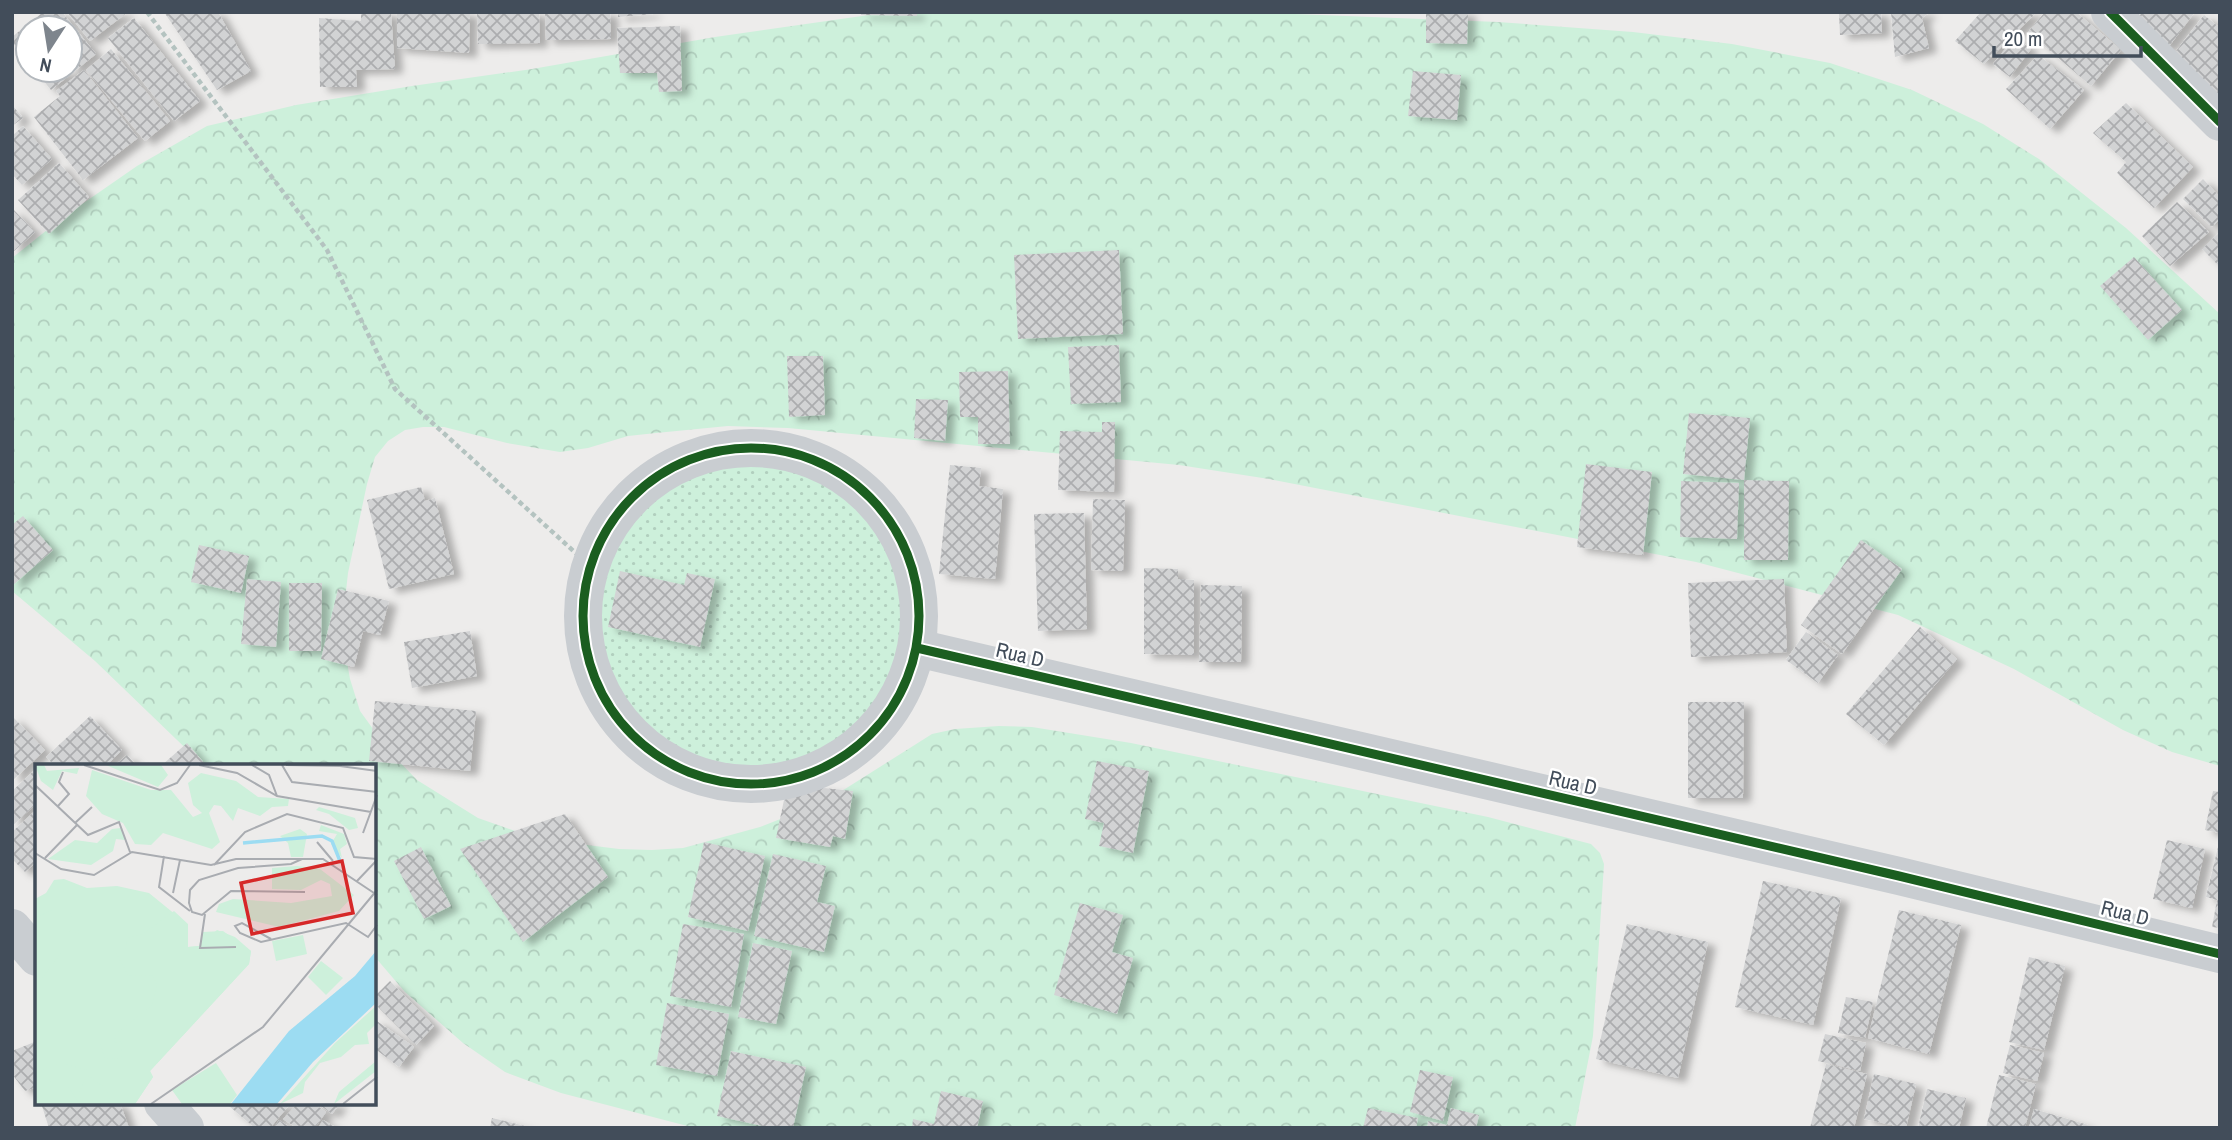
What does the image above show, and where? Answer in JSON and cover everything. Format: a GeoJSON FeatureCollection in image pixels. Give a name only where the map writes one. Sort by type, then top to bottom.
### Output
{"type":"FeatureCollection","features":[{"type":"Feature","properties":{"kind":"street"},"geometry":{"type":"LineString","coordinates":[[2110,12],[2220,122]]}},
{"type":"Feature","properties":{"kind":"street"},"geometry":{"type":"LineString","coordinates":[[758,448],[779,450],[817,461],[852,481],[881,509],[903,543],[916,581],[919,621],[917,648],[907,681],[887,716],[858,746],[842,758],[805,775],[775,782],[744,784],[703,777],[665,761],[648,749],[619,721],[607,704],[590,666],[583,637],[582,606],[590,566],[596,547],[617,513],[661,473],[698,456],[718,451],[758,448]]}},
{"type":"Feature","properties":{"kind":"street","name":"Rua D"},"geometry":{"type":"LineString","coordinates":[[917,648],[1899,876],[2220,954]]}},
{"type":"Feature","properties":{"kind":"street"},"geometry":{"type":"LineString","coordinates":[[12,928],[35,955]]}},
{"type":"Feature","properties":{"kind":"path"},"geometry":{"type":"LineString","coordinates":[[148,12],[327,250],[395,389],[590,566]]}},
{"type":"Feature","properties":{"kind":"green space"},"geometry":{"type":"Polygon","coordinates":[[[890,12],[1242,12],[1498,22],[1633,32],[1732,44],[1830,63],[1912,90],[1983,124],[2039,159],[2126,228],[2220,314],[2220,766],[2172,752],[2123,730],[2014,669],[1898,615],[1696,562],[1269,479],[1179,465],[788,428],[728,426],[656,433],[628,436],[588,448],[560,452],[507,443],[444,427],[405,430],[388,441],[375,457],[367,484],[348,573],[343,618],[350,679],[360,711],[389,751],[417,780],[478,818],[524,834],[563,842],[619,849],[683,848],[760,827],[826,801],[932,734],[955,729],[1032,727],[1131,743],[1488,817],[1591,844],[1600,853],[1604,864],[1593,1036],[1575,1128],[695,1128],[561,1093],[505,1072],[463,1043],[405,992],[376,958],[376,764],[202,764],[95,661],[12,591],[12,258],[62,218],[137,166],[207,126],[296,105],[532,69],[715,37],[890,12]]]}},
{"type":"Feature","properties":{"kind":"green space"},"geometry":{"type":"Polygon","coordinates":[[[751,450],[783,453],[815,462],[843,478],[869,498],[889,524],[905,552],[914,584],[917,616],[914,648],[905,680],[889,708],[869,734],[843,754],[815,770],[783,779],[751,782],[719,779],[687,770],[659,754],[633,734],[613,708],[597,680],[588,648],[585,616],[588,584],[597,552],[613,524],[633,498],[659,478],[687,462],[719,453],[751,450]]]}},
{"type":"Feature","properties":{"kind":"building"},"geometry":{"type":"Polygon","coordinates":[[[62,12],[64,14],[41,14],[62,12]]]}},
{"type":"Feature","properties":{"kind":"building"},"geometry":{"type":"Polygon","coordinates":[[[67,12],[128,12],[90,41],[84,33],[84,14],[67,12]]]}},
{"type":"Feature","properties":{"kind":"building"},"geometry":{"type":"Polygon","coordinates":[[[164,12],[218,12],[251,71],[217,90],[164,12]]]}},
{"type":"Feature","properties":{"kind":"building"},"geometry":{"type":"Polygon","coordinates":[[[361,12],[391,12],[395,69],[356,70],[357,87],[320,87],[319,18],[361,21],[361,12]]]}},
{"type":"Feature","properties":{"kind":"building"},"geometry":{"type":"Polygon","coordinates":[[[397,12],[470,12],[469,53],[397,48],[397,12]]]}},
{"type":"Feature","properties":{"kind":"building"},"geometry":{"type":"Polygon","coordinates":[[[477,12],[539,12],[540,43],[478,44],[477,12]]]}},
{"type":"Feature","properties":{"kind":"building"},"geometry":{"type":"Polygon","coordinates":[[[545,12],[610,12],[611,39],[546,40],[545,12]]]}},
{"type":"Feature","properties":{"kind":"building"},"geometry":{"type":"Polygon","coordinates":[[[618,12],[653,12],[653,14],[618,17],[618,12]]]}},
{"type":"Feature","properties":{"kind":"building"},"geometry":{"type":"Polygon","coordinates":[[[861,12],[917,12],[917,16],[861,15],[861,12]]]}},
{"type":"Feature","properties":{"kind":"building"},"geometry":{"type":"Polygon","coordinates":[[[1426,12],[1468,12],[1467,44],[1426,43],[1426,12]]]}},
{"type":"Feature","properties":{"kind":"building"},"geometry":{"type":"Polygon","coordinates":[[[1839,12],[1881,12],[1882,33],[1840,35],[1839,12]]]}},
{"type":"Feature","properties":{"kind":"building"},"geometry":{"type":"Polygon","coordinates":[[[1891,12],[1930,12],[1922,18],[1929,48],[1895,57],[1891,12]]]}},
{"type":"Feature","properties":{"kind":"building"},"geometry":{"type":"Polygon","coordinates":[[[1981,12],[2037,12],[1984,64],[1955,41],[1981,12]]]}},
{"type":"Feature","properties":{"kind":"building"},"geometry":{"type":"Polygon","coordinates":[[[2045,12],[2076,12],[2121,50],[2091,86],[2028,32],[2045,12]]]}},
{"type":"Feature","properties":{"kind":"building"},"geometry":{"type":"Polygon","coordinates":[[[2142,12],[2195,12],[2167,49],[2134,25],[2142,12]]]}},
{"type":"Feature","properties":{"kind":"building"},"geometry":{"type":"Polygon","coordinates":[[[2204,15],[2220,28],[2220,105],[2169,60],[2204,15]]]}},
{"type":"Feature","properties":{"kind":"building"},"geometry":{"type":"Polygon","coordinates":[[[134,18],[200,101],[174,121],[108,38],[134,18]]]}},
{"type":"Feature","properties":{"kind":"building"},"geometry":{"type":"Polygon","coordinates":[[[680,26],[682,91],[659,92],[657,73],[620,73],[617,28],[680,26]]]}},
{"type":"Feature","properties":{"kind":"building"},"geometry":{"type":"Polygon","coordinates":[[[2015,37],[2031,49],[2010,77],[1993,64],[2015,37]]]}},
{"type":"Feature","properties":{"kind":"building"},"geometry":{"type":"Polygon","coordinates":[[[84,39],[96,54],[84,64],[84,39]]]}},
{"type":"Feature","properties":{"kind":"building"},"geometry":{"type":"Polygon","coordinates":[[[111,49],[170,121],[145,141],[86,70],[111,49]]]}},
{"type":"Feature","properties":{"kind":"building"},"geometry":{"type":"Polygon","coordinates":[[[2038,55],[2084,90],[2050,129],[2006,89],[2038,55]]]}},
{"type":"Feature","properties":{"kind":"building"},"geometry":{"type":"Polygon","coordinates":[[[84,70],[138,138],[83,180],[34,117],[60,96],[56,91],[65,84],[84,84],[84,70]]]}},
{"type":"Feature","properties":{"kind":"building"},"geometry":{"type":"Polygon","coordinates":[[[1413,71],[1461,75],[1457,120],[1408,116],[1413,71]]]}},
{"type":"Feature","properties":{"kind":"building"},"geometry":{"type":"Polygon","coordinates":[[[46,84],[58,84],[51,90],[46,84]]]}},
{"type":"Feature","properties":{"kind":"building"},"geometry":{"type":"Polygon","coordinates":[[[2126,103],[2193,167],[2154,208],[2117,173],[2126,162],[2093,133],[2126,103]]]}},
{"type":"Feature","properties":{"kind":"building"},"geometry":{"type":"Polygon","coordinates":[[[12,105],[23,118],[12,126],[12,105]]]}},
{"type":"Feature","properties":{"kind":"building"},"geometry":{"type":"Polygon","coordinates":[[[23,126],[52,159],[22,185],[12,174],[12,136],[23,126]]]}},
{"type":"Feature","properties":{"kind":"building"},"geometry":{"type":"Polygon","coordinates":[[[59,163],[89,197],[49,234],[18,200],[59,163]]]}},
{"type":"Feature","properties":{"kind":"building"},"geometry":{"type":"Polygon","coordinates":[[[2203,179],[2220,197],[2220,219],[2212,227],[2183,199],[2203,179]]]}},
{"type":"Feature","properties":{"kind":"building"},"geometry":{"type":"Polygon","coordinates":[[[2177,202],[2209,232],[2170,266],[2142,236],[2177,202]]]}},
{"type":"Feature","properties":{"kind":"building"},"geometry":{"type":"Polygon","coordinates":[[[12,208],[35,232],[12,253],[12,208]]]}},
{"type":"Feature","properties":{"kind":"building"},"geometry":{"type":"Polygon","coordinates":[[[2220,232],[2220,267],[2202,249],[2220,232]]]}},
{"type":"Feature","properties":{"kind":"building"},"geometry":{"type":"Polygon","coordinates":[[[1119,250],[1123,334],[1018,339],[1014,255],[1119,250]]]}},
{"type":"Feature","properties":{"kind":"building"},"geometry":{"type":"Polygon","coordinates":[[[2134,257],[2182,310],[2148,340],[2100,286],[2134,257]]]}},
{"type":"Feature","properties":{"kind":"building"},"geometry":{"type":"Polygon","coordinates":[[[1119,345],[1121,402],[1071,404],[1068,347],[1119,345]]]}},
{"type":"Feature","properties":{"kind":"building"},"geometry":{"type":"Polygon","coordinates":[[[787,356],[823,356],[825,415],[789,417],[787,356]]]}},
{"type":"Feature","properties":{"kind":"building"},"geometry":{"type":"Polygon","coordinates":[[[1008,371],[1010,444],[978,444],[978,417],[960,417],[959,372],[1008,371]]]}},
{"type":"Feature","properties":{"kind":"building"},"geometry":{"type":"Polygon","coordinates":[[[916,399],[948,400],[945,441],[914,438],[916,399]]]}},
{"type":"Feature","properties":{"kind":"building"},"geometry":{"type":"Polygon","coordinates":[[[1689,413],[1750,418],[1744,480],[1683,474],[1689,413]]]}},
{"type":"Feature","properties":{"kind":"building"},"geometry":{"type":"Polygon","coordinates":[[[1102,422],[1115,422],[1114,492],[1058,490],[1060,431],[1102,432],[1102,422]]]}},
{"type":"Feature","properties":{"kind":"building"},"geometry":{"type":"Polygon","coordinates":[[[1586,464],[1652,472],[1643,555],[1577,547],[1586,464]]]}},
{"type":"Feature","properties":{"kind":"building"},"geometry":{"type":"Polygon","coordinates":[[[950,465],[981,468],[979,486],[1003,489],[995,579],[939,574],[950,465]]]}},
{"type":"Feature","properties":{"kind":"building"},"geometry":{"type":"Polygon","coordinates":[[[1744,480],[1789,481],[1788,560],[1744,560],[1744,480]]]}},
{"type":"Feature","properties":{"kind":"building"},"geometry":{"type":"Polygon","coordinates":[[[1681,481],[1739,483],[1737,539],[1680,537],[1681,481]]]}},
{"type":"Feature","properties":{"kind":"building"},"geometry":{"type":"Polygon","coordinates":[[[421,487],[425,501],[435,498],[454,574],[389,589],[367,500],[421,487]]]}},
{"type":"Feature","properties":{"kind":"building"},"geometry":{"type":"Polygon","coordinates":[[[1093,499],[1125,500],[1123,571],[1091,570],[1093,499]]]}},
{"type":"Feature","properties":{"kind":"building"},"geometry":{"type":"Polygon","coordinates":[[[1084,513],[1087,629],[1038,631],[1034,514],[1084,513]]]}},
{"type":"Feature","properties":{"kind":"building"},"geometry":{"type":"Polygon","coordinates":[[[23,516],[53,550],[12,586],[12,525],[23,516]]]}},
{"type":"Feature","properties":{"kind":"building"},"geometry":{"type":"Polygon","coordinates":[[[1861,540],[1902,569],[1842,654],[1801,625],[1861,540]]]}},
{"type":"Feature","properties":{"kind":"building"},"geometry":{"type":"Polygon","coordinates":[[[199,545],[249,556],[241,593],[191,582],[199,545]]]}},
{"type":"Feature","properties":{"kind":"building"},"geometry":{"type":"Polygon","coordinates":[[[1144,568],[1178,569],[1178,579],[1194,580],[1194,655],[1144,654],[1144,568]]]}},
{"type":"Feature","properties":{"kind":"building"},"geometry":{"type":"Polygon","coordinates":[[[620,571],[684,585],[687,573],[715,579],[700,647],[608,627],[620,571]]]}},
{"type":"Feature","properties":{"kind":"building"},"geometry":{"type":"Polygon","coordinates":[[[247,579],[281,582],[276,647],[241,644],[247,579]]]}},
{"type":"Feature","properties":{"kind":"building"},"geometry":{"type":"Polygon","coordinates":[[[1784,579],[1787,652],[1691,657],[1688,583],[1784,579]]]}},
{"type":"Feature","properties":{"kind":"building"},"geometry":{"type":"Polygon","coordinates":[[[289,583],[322,583],[321,651],[289,651],[289,583]]]}},
{"type":"Feature","properties":{"kind":"building"},"geometry":{"type":"Polygon","coordinates":[[[1201,585],[1242,586],[1241,662],[1199,662],[1201,585]]]}},
{"type":"Feature","properties":{"kind":"building"},"geometry":{"type":"Polygon","coordinates":[[[338,589],[389,601],[380,635],[363,631],[354,667],[321,659],[338,589]]]}},
{"type":"Feature","properties":{"kind":"building"},"geometry":{"type":"Polygon","coordinates":[[[1920,627],[1957,659],[1884,745],[1846,714],[1920,627]]]}},
{"type":"Feature","properties":{"kind":"building"},"geometry":{"type":"Polygon","coordinates":[[[470,631],[477,676],[412,688],[404,642],[470,631]]]}},
{"type":"Feature","properties":{"kind":"building"},"geometry":{"type":"Polygon","coordinates":[[[1806,632],[1838,655],[1818,683],[1786,660],[1806,632]]]}},
{"type":"Feature","properties":{"kind":"building"},"geometry":{"type":"Polygon","coordinates":[[[375,701],[476,711],[470,771],[369,761],[375,701]]]}},
{"type":"Feature","properties":{"kind":"building"},"geometry":{"type":"Polygon","coordinates":[[[1688,702],[1744,702],[1743,798],[1688,798],[1688,702]]]}},
{"type":"Feature","properties":{"kind":"building"},"geometry":{"type":"Polygon","coordinates":[[[12,716],[45,750],[12,781],[12,716]]]}},
{"type":"Feature","properties":{"kind":"building"},"geometry":{"type":"Polygon","coordinates":[[[90,716],[122,750],[108,764],[53,764],[46,757],[90,716]]]}},
{"type":"Feature","properties":{"kind":"building"},"geometry":{"type":"Polygon","coordinates":[[[187,743],[204,763],[203,764],[163,764],[187,743]]]}},
{"type":"Feature","properties":{"kind":"building"},"geometry":{"type":"Polygon","coordinates":[[[127,755],[135,764],[116,764],[127,755]]]}},
{"type":"Feature","properties":{"kind":"building"},"geometry":{"type":"Polygon","coordinates":[[[1097,761],[1149,771],[1133,853],[1099,846],[1104,823],[1085,819],[1097,761]]]}},
{"type":"Feature","properties":{"kind":"building"},"geometry":{"type":"Polygon","coordinates":[[[35,770],[35,805],[12,826],[12,791],[35,770]]]}},
{"type":"Feature","properties":{"kind":"building"},"geometry":{"type":"Polygon","coordinates":[[[804,786],[853,791],[845,839],[833,836],[830,847],[776,838],[784,800],[804,786]]]}},
{"type":"Feature","properties":{"kind":"building"},"geometry":{"type":"Polygon","coordinates":[[[2213,791],[2220,792],[2220,833],[2205,830],[2213,791]]]}},
{"type":"Feature","properties":{"kind":"building"},"geometry":{"type":"Polygon","coordinates":[[[35,811],[35,863],[25,872],[12,859],[12,832],[35,811]]]}},
{"type":"Feature","properties":{"kind":"building"},"geometry":{"type":"Polygon","coordinates":[[[565,814],[608,877],[523,942],[460,849],[565,814]]]}},
{"type":"Feature","properties":{"kind":"building"},"geometry":{"type":"Polygon","coordinates":[[[2167,840],[2205,849],[2192,908],[2153,899],[2167,840]]]}},
{"type":"Feature","properties":{"kind":"building"},"geometry":{"type":"Polygon","coordinates":[[[704,842],[765,856],[748,931],[688,917],[704,842]]]}},
{"type":"Feature","properties":{"kind":"building"},"geometry":{"type":"Polygon","coordinates":[[[2219,843],[2220,928],[2212,927],[2217,900],[2206,897],[2219,843]]]}},
{"type":"Feature","properties":{"kind":"building"},"geometry":{"type":"Polygon","coordinates":[[[421,847],[451,906],[424,919],[394,861],[421,847]]]}},
{"type":"Feature","properties":{"kind":"building"},"geometry":{"type":"Polygon","coordinates":[[[773,854],[826,866],[817,902],[835,906],[824,952],[754,936],[773,854]]]}},
{"type":"Feature","properties":{"kind":"building"},"geometry":{"type":"Polygon","coordinates":[[[1763,881],[1841,898],[1813,1025],[1735,1007],[1763,881]]]}},
{"type":"Feature","properties":{"kind":"building"},"geometry":{"type":"Polygon","coordinates":[[[1080,903],[1123,915],[1112,952],[1133,958],[1117,1014],[1054,995],[1080,903]]]}},
{"type":"Feature","properties":{"kind":"building"},"geometry":{"type":"Polygon","coordinates":[[[1899,910],[1961,925],[1929,1054],[1868,1038],[1899,910]]]}},
{"type":"Feature","properties":{"kind":"building"},"geometry":{"type":"Polygon","coordinates":[[[683,924],[744,934],[731,1007],[670,996],[683,924]]]}},
{"type":"Feature","properties":{"kind":"building"},"geometry":{"type":"Polygon","coordinates":[[[1627,924],[1708,942],[1678,1078],[1596,1059],[1627,924]]]}},
{"type":"Feature","properties":{"kind":"building"},"geometry":{"type":"Polygon","coordinates":[[[753,943],[792,951],[776,1024],[738,1017],[753,943]]]}},
{"type":"Feature","properties":{"kind":"building"},"geometry":{"type":"Polygon","coordinates":[[[2029,957],[2065,966],[2044,1050],[2009,1042],[2029,957]]]}},
{"type":"Feature","properties":{"kind":"building"},"geometry":{"type":"Polygon","coordinates":[[[390,981],[434,1026],[416,1045],[376,1005],[376,995],[390,981]]]}},
{"type":"Feature","properties":{"kind":"building"},"geometry":{"type":"Polygon","coordinates":[[[1846,997],[1873,1002],[1865,1038],[1838,1033],[1846,997]]]}},
{"type":"Feature","properties":{"kind":"building"},"geometry":{"type":"Polygon","coordinates":[[[667,1003],[729,1014],[717,1076],[656,1065],[667,1003]]]}},
{"type":"Feature","properties":{"kind":"building"},"geometry":{"type":"Polygon","coordinates":[[[376,1020],[414,1047],[399,1067],[376,1050],[376,1020]]]}},
{"type":"Feature","properties":{"kind":"building"},"geometry":{"type":"Polygon","coordinates":[[[1825,1034],[1866,1043],[1860,1071],[1818,1061],[1825,1034]]]}},
{"type":"Feature","properties":{"kind":"building"},"geometry":{"type":"Polygon","coordinates":[[[35,1042],[35,1088],[25,1091],[12,1074],[12,1051],[35,1042]]]}},
{"type":"Feature","properties":{"kind":"building"},"geometry":{"type":"Polygon","coordinates":[[[2010,1045],[2044,1053],[2037,1081],[2003,1073],[2010,1045]]]}},
{"type":"Feature","properties":{"kind":"building"},"geometry":{"type":"Polygon","coordinates":[[[731,1051],[806,1067],[793,1128],[772,1128],[717,1116],[731,1051]]]}},
{"type":"Feature","properties":{"kind":"building"},"geometry":{"type":"Polygon","coordinates":[[[1826,1064],[1867,1074],[1854,1128],[1810,1128],[1826,1064]]]}},
{"type":"Feature","properties":{"kind":"building"},"geometry":{"type":"Polygon","coordinates":[[[1420,1070],[1453,1077],[1443,1121],[1410,1112],[1420,1070]]]}},
{"type":"Feature","properties":{"kind":"building"},"geometry":{"type":"Polygon","coordinates":[[[1874,1074],[1916,1084],[1906,1128],[1864,1119],[1874,1074]]]}},
{"type":"Feature","properties":{"kind":"building"},"geometry":{"type":"Polygon","coordinates":[[[1999,1075],[2036,1084],[2025,1128],[1986,1128],[1999,1075]]]}},
{"type":"Feature","properties":{"kind":"building"},"geometry":{"type":"Polygon","coordinates":[[[1927,1089],[1966,1098],[1959,1128],[1918,1128],[1927,1089]]]}},
{"type":"Feature","properties":{"kind":"building"},"geometry":{"type":"Polygon","coordinates":[[[941,1091],[983,1101],[977,1128],[912,1128],[913,1119],[934,1124],[941,1091]]]}},
{"type":"Feature","properties":{"kind":"building"},"geometry":{"type":"Polygon","coordinates":[[[42,1105],[121,1105],[129,1128],[49,1128],[42,1105]]]}},
{"type":"Feature","properties":{"kind":"building"},"geometry":{"type":"Polygon","coordinates":[[[289,1105],[270,1128],[255,1128],[229,1106],[289,1105]]]}},
{"type":"Feature","properties":{"kind":"building"},"geometry":{"type":"Polygon","coordinates":[[[296,1105],[316,1105],[326,1112],[315,1128],[297,1128],[283,1119],[296,1105]]]}},
{"type":"Feature","properties":{"kind":"building"},"geometry":{"type":"Polygon","coordinates":[[[320,1105],[339,1105],[332,1114],[320,1105]]]}},
{"type":"Feature","properties":{"kind":"building"},"geometry":{"type":"Polygon","coordinates":[[[1368,1108],[1418,1118],[1416,1128],[1363,1128],[1368,1108]]]}},
{"type":"Feature","properties":{"kind":"building"},"geometry":{"type":"Polygon","coordinates":[[[1451,1108],[1479,1115],[1476,1128],[1427,1128],[1428,1121],[1447,1125],[1451,1108]]]}},
{"type":"Feature","properties":{"kind":"building"},"geometry":{"type":"Polygon","coordinates":[[[2034,1109],[2088,1125],[2087,1128],[2029,1128],[2034,1109]]]}},
{"type":"Feature","properties":{"kind":"building"},"geometry":{"type":"Polygon","coordinates":[[[492,1118],[529,1127],[529,1128],[490,1128],[492,1118]]]}},
{"type":"Feature","properties":{"kind":"building"},"geometry":{"type":"Polygon","coordinates":[[[279,1120],[291,1128],[274,1128],[279,1120]]]}},
{"type":"Feature","properties":{"kind":"building"},"geometry":{"type":"Polygon","coordinates":[[[323,1120],[337,1128],[318,1128],[323,1120]]]}},
{"type":"Feature","properties":{"kind":"cycle path"},"geometry":{"type":"LineString","coordinates":[[2110,12],[2220,122]]}},
{"type":"Feature","properties":{"kind":"cycle path"},"geometry":{"type":"LineString","coordinates":[[734,448],[768,448],[815,460],[845,476],[881,509],[907,552],[919,599],[919,616],[916,649],[907,680],[891,710],[858,746],[845,756],[800,777],[768,784],[734,784],[687,772],[657,756],[621,723],[611,710],[590,665],[583,633],[583,599],[595,552],[611,522],[644,486],[657,476],[702,455],[734,448]]}},
{"type":"Feature","properties":{"kind":"cycle path"},"geometry":{"type":"LineString","coordinates":[[917,648],[1899,876],[2220,954]]}}]}
